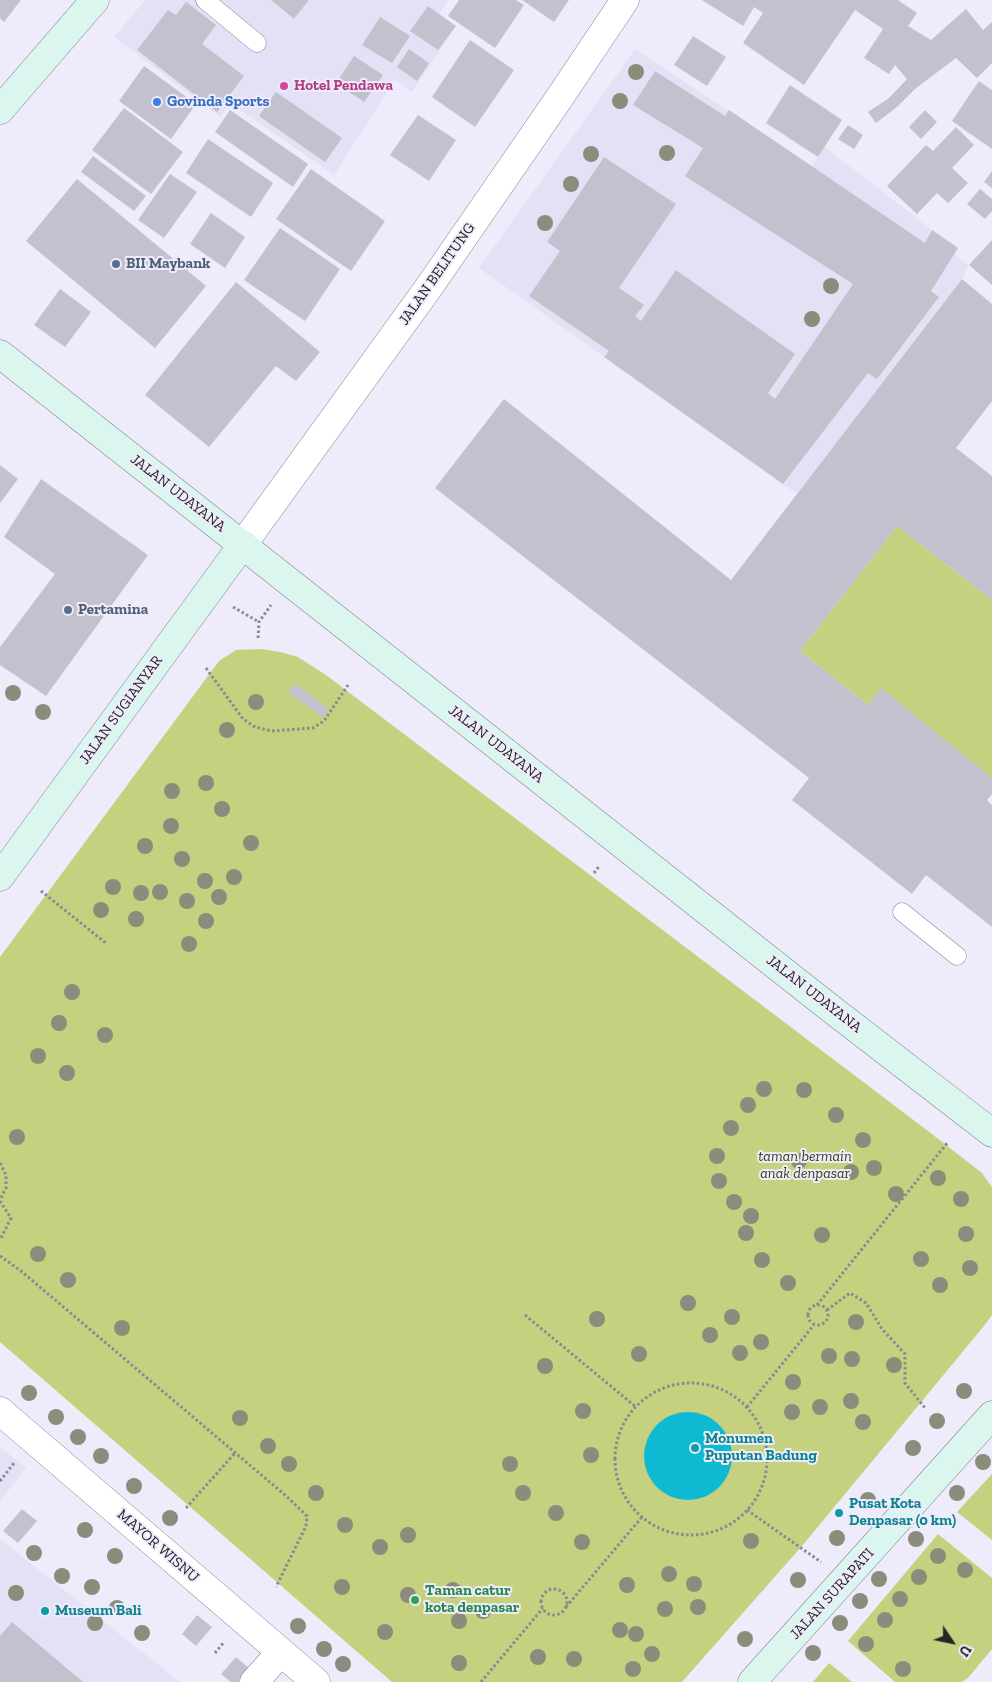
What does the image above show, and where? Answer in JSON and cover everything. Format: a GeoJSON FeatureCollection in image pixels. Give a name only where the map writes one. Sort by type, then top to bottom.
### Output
{"type":"FeatureCollection","features":[{"type":"Feature","properties":{"kind":"main road"},"geometry":{"type":"LineString","coordinates":[[0,110],[95,0]]}},
{"type":"Feature","properties":{"kind":"main road","name":"JALAN UDAYANA"},"geometry":{"type":"LineString","coordinates":[[0,354],[830,1008],[991,1131]]}},
{"type":"Feature","properties":{"kind":"main road","name":"JALAN SUGIANYAR"},"geometry":{"type":"LineString","coordinates":[[0,877],[243,544]]}},
{"type":"Feature","properties":{"kind":"main road","name":"JALAN SURAPATI"},"geometry":{"type":"LineString","coordinates":[[752,1682],[992,1416]]}},
{"type":"Feature","properties":{"kind":"street","name":"JALAN BELITUNG"},"geometry":{"type":"LineString","coordinates":[[243,544],[429,287],[625,0]]}},
{"type":"Feature","properties":{"kind":"street","name":"MAYOR WISNU"},"geometry":{"type":"LineString","coordinates":[[0,1411],[316,1682]]}},
{"type":"Feature","properties":{"kind":"street"},"geometry":{"type":"LineString","coordinates":[[254,1682],[281,1652]]}},
{"type":"Feature","properties":{"kind":"lane"},"geometry":{"type":"LineString","coordinates":[[205,0],[257,43]]}},
{"type":"Feature","properties":{"kind":"lane"},"geometry":{"type":"LineString","coordinates":[[902,912],[957,956]]}},
{"type":"Feature","properties":{"kind":"path"},"geometry":{"type":"LineString","coordinates":[[206,668],[243,719],[255,727],[272,731],[314,728],[324,720],[348,685]]}},
{"type":"Feature","properties":{"kind":"path"},"geometry":{"type":"LineString","coordinates":[[41,891],[107,944]]}},
{"type":"Feature","properties":{"kind":"path"},"geometry":{"type":"LineString","coordinates":[[817,1305],[827,1310],[828,1314],[824,1324],[814,1324],[810,1321],[809,1311],[817,1305],[948,1142]]}},
{"type":"Feature","properties":{"kind":"path"},"geometry":{"type":"LineString","coordinates":[[0,1163],[6,1175],[6,1188],[0,1200],[11,1218],[0,1240]]}},
{"type":"Feature","properties":{"kind":"path"},"geometry":{"type":"LineString","coordinates":[[0,1256],[28,1277],[235,1452],[307,1516],[306,1526],[276,1587]]}},
{"type":"Feature","properties":{"kind":"path"},"geometry":{"type":"LineString","coordinates":[[827,1310],[850,1293],[866,1303],[882,1329],[905,1354],[905,1383],[925,1408]]}},
{"type":"Feature","properties":{"kind":"path"},"geometry":{"type":"LineString","coordinates":[[525,1315],[636,1407]]}},
{"type":"Feature","properties":{"kind":"path"},"geometry":{"type":"LineString","coordinates":[[747,1408],[814,1324]]}},
{"type":"Feature","properties":{"kind":"path"},"geometry":{"type":"LineString","coordinates":[[682,1384],[700,1384],[718,1388],[734,1396],[747,1408],[756,1421],[766,1450],[763,1482],[747,1510],[732,1522],[715,1531],[696,1535],[676,1534],[658,1528],[642,1517],[630,1505],[621,1489],[616,1472],[615,1455],[618,1437],[625,1421],[636,1407],[649,1395],[665,1388],[682,1384]]}},
{"type":"Feature","properties":{"kind":"path"},"geometry":{"type":"LineString","coordinates":[[186,1508],[235,1452]]}},
{"type":"Feature","properties":{"kind":"path"},"geometry":{"type":"LineString","coordinates":[[747,1510],[846,1579]]}},
{"type":"Feature","properties":{"kind":"path"},"geometry":{"type":"LineString","coordinates":[[566,1607],[565,1595],[562,1591],[550,1589],[542,1597],[541,1603],[546,1612],[552,1614],[562,1611],[566,1607],[642,1517]]}},
{"type":"Feature","properties":{"kind":"path"},"geometry":{"type":"LineString","coordinates":[[481,1682],[543,1608]]}},
{"type":"Feature","properties":{"kind":"shaded area","name":"Hotel Pendawa"},"geometry":{"type":"Polygon","coordinates":[[[145,0],[271,0],[294,19],[309,0],[449,0],[439,14],[456,26],[412,92],[395,80],[334,175],[230,103],[220,117],[114,37],[145,0]]]}},
{"type":"Feature","properties":{"kind":"shaded area"},"geometry":{"type":"Polygon","coordinates":[[[635,49],[812,166],[825,147],[958,248],[955,255],[969,265],[962,279],[797,494],[479,268],[635,49]]]}},
{"type":"Feature","properties":{"kind":"shaded area"},"geometry":{"type":"Polygon","coordinates":[[[0,1447],[26,1468],[0,1501],[0,1447]]]}},
{"type":"Feature","properties":{"kind":"shaded area","name":"Museum Bali"},"geometry":{"type":"Polygon","coordinates":[[[0,1539],[180,1682],[0,1682],[0,1539]]]}},
{"type":"Feature","properties":{"kind":"green space"},"geometry":{"type":"Polygon","coordinates":[[[897,526],[992,600],[992,778],[881,689],[868,705],[800,651],[897,526]]]}},
{"type":"Feature","properties":{"kind":"green space","name":"taman bermain anak denpasar"},"geometry":{"type":"Polygon","coordinates":[[[261,649],[298,657],[326,675],[928,1131],[982,1173],[992,1187],[992,1315],[802,1546],[682,1682],[392,1682],[0,1342],[0,957],[219,661],[236,650],[261,649]]]}},
{"type":"Feature","properties":{"kind":"green space"},"geometry":{"type":"Polygon","coordinates":[[[992,1474],[992,1540],[957,1512],[992,1474]]]}},
{"type":"Feature","properties":{"kind":"green space"},"geometry":{"type":"Polygon","coordinates":[[[938,1534],[992,1578],[992,1649],[968,1678],[962,1682],[895,1682],[848,1641],[938,1534]]]}},
{"type":"Feature","properties":{"kind":"green space"},"geometry":{"type":"Polygon","coordinates":[[[829,1663],[852,1682],[813,1682],[829,1663]]]}},
{"type":"Feature","properties":{"kind":"water"},"geometry":{"type":"Polygon","coordinates":[[[688,1412],[705,1416],[719,1425],[728,1439],[732,1456],[728,1473],[719,1487],[705,1496],[688,1500],[671,1496],[657,1487],[648,1473],[644,1456],[648,1439],[657,1425],[671,1416],[688,1412]]]}},
{"type":"Feature","properties":{"kind":"building"},"geometry":{"type":"Polygon","coordinates":[[[0,0],[21,0],[4,22],[0,18],[0,0]]]}},
{"type":"Feature","properties":{"kind":"building"},"geometry":{"type":"Polygon","coordinates":[[[271,0],[309,0],[294,19],[271,0]]]}},
{"type":"Feature","properties":{"kind":"building"},"geometry":{"type":"Polygon","coordinates":[[[459,0],[516,0],[524,5],[495,48],[448,16],[459,0]]]}},
{"type":"Feature","properties":{"kind":"building"},"geometry":{"type":"Polygon","coordinates":[[[522,0],[569,0],[554,22],[522,0]]]}},
{"type":"Feature","properties":{"kind":"building"},"geometry":{"type":"Polygon","coordinates":[[[702,0],[898,0],[917,13],[908,26],[931,40],[966,9],[983,30],[992,22],[992,63],[977,78],[956,58],[915,89],[897,107],[876,123],[868,112],[889,98],[907,79],[895,65],[889,74],[864,58],[883,29],[855,10],[804,85],[743,43],[763,13],[754,7],[743,26],[702,0]]]}},
{"type":"Feature","properties":{"kind":"building"},"geometry":{"type":"Polygon","coordinates":[[[186,2],[216,25],[202,44],[244,76],[217,112],[137,50],[168,10],[176,15],[186,2]]]}},
{"type":"Feature","properties":{"kind":"building"},"geometry":{"type":"Polygon","coordinates":[[[428,6],[456,26],[438,50],[410,31],[428,6]]]}},
{"type":"Feature","properties":{"kind":"building"},"geometry":{"type":"Polygon","coordinates":[[[380,17],[410,36],[392,63],[362,45],[380,17]]]}},
{"type":"Feature","properties":{"kind":"building"},"geometry":{"type":"Polygon","coordinates":[[[693,36],[726,57],[707,86],[674,65],[693,36]]]}},
{"type":"Feature","properties":{"kind":"building"},"geometry":{"type":"Polygon","coordinates":[[[470,40],[514,70],[475,127],[432,97],[470,40]]]}},
{"type":"Feature","properties":{"kind":"building"},"geometry":{"type":"Polygon","coordinates":[[[409,49],[429,63],[417,81],[397,67],[409,49]]]}},
{"type":"Feature","properties":{"kind":"building"},"geometry":{"type":"Polygon","coordinates":[[[354,56],[383,75],[364,102],[336,83],[354,56]]]}},
{"type":"Feature","properties":{"kind":"building","name":"Govinda Sports"},"geometry":{"type":"Polygon","coordinates":[[[144,66],[196,104],[171,139],[119,101],[144,66]]]}},
{"type":"Feature","properties":{"kind":"building"},"geometry":{"type":"Polygon","coordinates":[[[655,71],[725,116],[729,110],[925,243],[932,230],[958,248],[931,291],[939,297],[877,379],[868,373],[783,484],[604,357],[609,351],[529,296],[560,251],[547,242],[604,157],[676,204],[619,288],[644,305],[635,316],[641,321],[676,270],[795,354],[768,393],[775,399],[853,284],[685,176],[703,148],[633,105],[655,71]]]}},
{"type":"Feature","properties":{"kind":"building"},"geometry":{"type":"Polygon","coordinates":[[[979,81],[992,90],[992,149],[952,121],[979,81]]]}},
{"type":"Feature","properties":{"kind":"building"},"geometry":{"type":"Polygon","coordinates":[[[790,85],[842,120],[818,157],[766,123],[790,85]]]}},
{"type":"Feature","properties":{"kind":"building"},"geometry":{"type":"Polygon","coordinates":[[[276,92],[342,138],[325,162],[259,116],[276,92]]]}},
{"type":"Feature","properties":{"kind":"building"},"geometry":{"type":"Polygon","coordinates":[[[124,108],[183,152],[151,194],[92,150],[124,108]]]}},
{"type":"Feature","properties":{"kind":"building"},"geometry":{"type":"Polygon","coordinates":[[[230,110],[308,164],[293,187],[215,132],[230,110]]]}},
{"type":"Feature","properties":{"kind":"building"},"geometry":{"type":"Polygon","coordinates":[[[925,110],[937,122],[921,139],[909,127],[925,110]]]}},
{"type":"Feature","properties":{"kind":"building"},"geometry":{"type":"Polygon","coordinates":[[[418,115],[456,140],[429,181],[390,155],[418,115]]]}},
{"type":"Feature","properties":{"kind":"building"},"geometry":{"type":"Polygon","coordinates":[[[848,125],[863,135],[854,149],[838,139],[848,125]]]}},
{"type":"Feature","properties":{"kind":"building"},"geometry":{"type":"Polygon","coordinates":[[[956,127],[974,145],[952,168],[968,183],[948,203],[937,193],[917,214],[887,186],[926,145],[933,151],[956,127]]]}},
{"type":"Feature","properties":{"kind":"building"},"geometry":{"type":"Polygon","coordinates":[[[208,139],[273,183],[251,217],[186,173],[208,139]]]}},
{"type":"Feature","properties":{"kind":"building"},"geometry":{"type":"Polygon","coordinates":[[[93,156],[146,196],[134,211],[81,172],[93,156]]]}},
{"type":"Feature","properties":{"kind":"building"},"geometry":{"type":"Polygon","coordinates":[[[311,169],[385,221],[351,271],[276,219],[311,169]]]}},
{"type":"Feature","properties":{"kind":"building"},"geometry":{"type":"Polygon","coordinates":[[[992,171],[992,188],[984,182],[992,171]]]}},
{"type":"Feature","properties":{"kind":"building"},"geometry":{"type":"Polygon","coordinates":[[[170,174],[197,192],[164,238],[138,220],[170,174]]]}},
{"type":"Feature","properties":{"kind":"building","name":"BII Maybank"},"geometry":{"type":"Polygon","coordinates":[[[77,179],[206,286],[155,348],[26,241],[77,179]]]}},
{"type":"Feature","properties":{"kind":"building"},"geometry":{"type":"Polygon","coordinates":[[[980,189],[992,199],[992,211],[985,219],[967,204],[980,189]]]}},
{"type":"Feature","properties":{"kind":"building"},"geometry":{"type":"Polygon","coordinates":[[[211,213],[245,237],[225,268],[190,244],[211,213]]]}},
{"type":"Feature","properties":{"kind":"building"},"geometry":{"type":"Polygon","coordinates":[[[280,228],[340,269],[305,321],[244,280],[280,228]]]}},
{"type":"Feature","properties":{"kind":"building"},"geometry":{"type":"Polygon","coordinates":[[[992,240],[992,285],[969,265],[992,240]]]}},
{"type":"Feature","properties":{"kind":"building"},"geometry":{"type":"Polygon","coordinates":[[[962,279],[992,304],[992,401],[956,448],[992,476],[992,600],[897,526],[800,651],[868,705],[881,688],[992,778],[992,794],[987,800],[992,805],[992,927],[926,875],[912,894],[792,800],[809,778],[435,488],[504,399],[731,580],[962,279]]]}},
{"type":"Feature","properties":{"kind":"building"},"geometry":{"type":"Polygon","coordinates":[[[236,282],[320,352],[296,381],[276,366],[209,447],[145,395],[236,282]]]}},
{"type":"Feature","properties":{"kind":"building"},"geometry":{"type":"Polygon","coordinates":[[[60,289],[91,312],[65,347],[34,325],[60,289]]]}},
{"type":"Feature","properties":{"kind":"building"},"geometry":{"type":"Polygon","coordinates":[[[0,465],[18,479],[0,503],[0,465]]]}},
{"type":"Feature","properties":{"kind":"building","name":"Pertamina"},"geometry":{"type":"Polygon","coordinates":[[[41,479],[148,555],[46,696],[0,665],[0,647],[55,574],[4,537],[41,479]]]}},
{"type":"Feature","properties":{"kind":"building"},"geometry":{"type":"Polygon","coordinates":[[[294,683],[329,709],[323,718],[288,692],[294,683]]]}},
{"type":"Feature","properties":{"kind":"building"},"geometry":{"type":"Polygon","coordinates":[[[22,1509],[37,1521],[18,1543],[3,1531],[22,1509]]]}},
{"type":"Feature","properties":{"kind":"building"},"geometry":{"type":"Polygon","coordinates":[[[197,1615],[212,1627],[196,1646],[182,1634],[197,1615]]]}},
{"type":"Feature","properties":{"kind":"building"},"geometry":{"type":"Polygon","coordinates":[[[12,1622],[83,1682],[0,1682],[0,1636],[12,1622]]]}},
{"type":"Feature","properties":{"kind":"building"},"geometry":{"type":"Polygon","coordinates":[[[236,1657],[249,1668],[238,1682],[231,1682],[221,1674],[236,1657]]]}},
{"type":"Feature","properties":{"kind":"place","name":"Hotel Pendawa"},"geometry":{"type":"Point","coordinates":[284,86]}},
{"type":"Feature","properties":{"kind":"place","name":"Govinda Sports"},"geometry":{"type":"Point","coordinates":[157,102]}},
{"type":"Feature","properties":{"kind":"place","name":"BII Maybank"},"geometry":{"type":"Point","coordinates":[116,264]}},
{"type":"Feature","properties":{"kind":"place","name":"Pertamina"},"geometry":{"type":"Point","coordinates":[68,610]}},
{"type":"Feature","properties":{"kind":"place","name":"Monumen Puputan Badung"},"geometry":{"type":"Point","coordinates":[695,1448]}},
{"type":"Feature","properties":{"kind":"place","name":"Pusat Kota Denpasar (0 km)"},"geometry":{"type":"Point","coordinates":[839,1513]}},
{"type":"Feature","properties":{"kind":"place","name":"Taman catur kota denpasar"},"geometry":{"type":"Point","coordinates":[415,1600]}},
{"type":"Feature","properties":{"kind":"place","name":"Museum Bali"},"geometry":{"type":"Point","coordinates":[45,1611]}}]}
